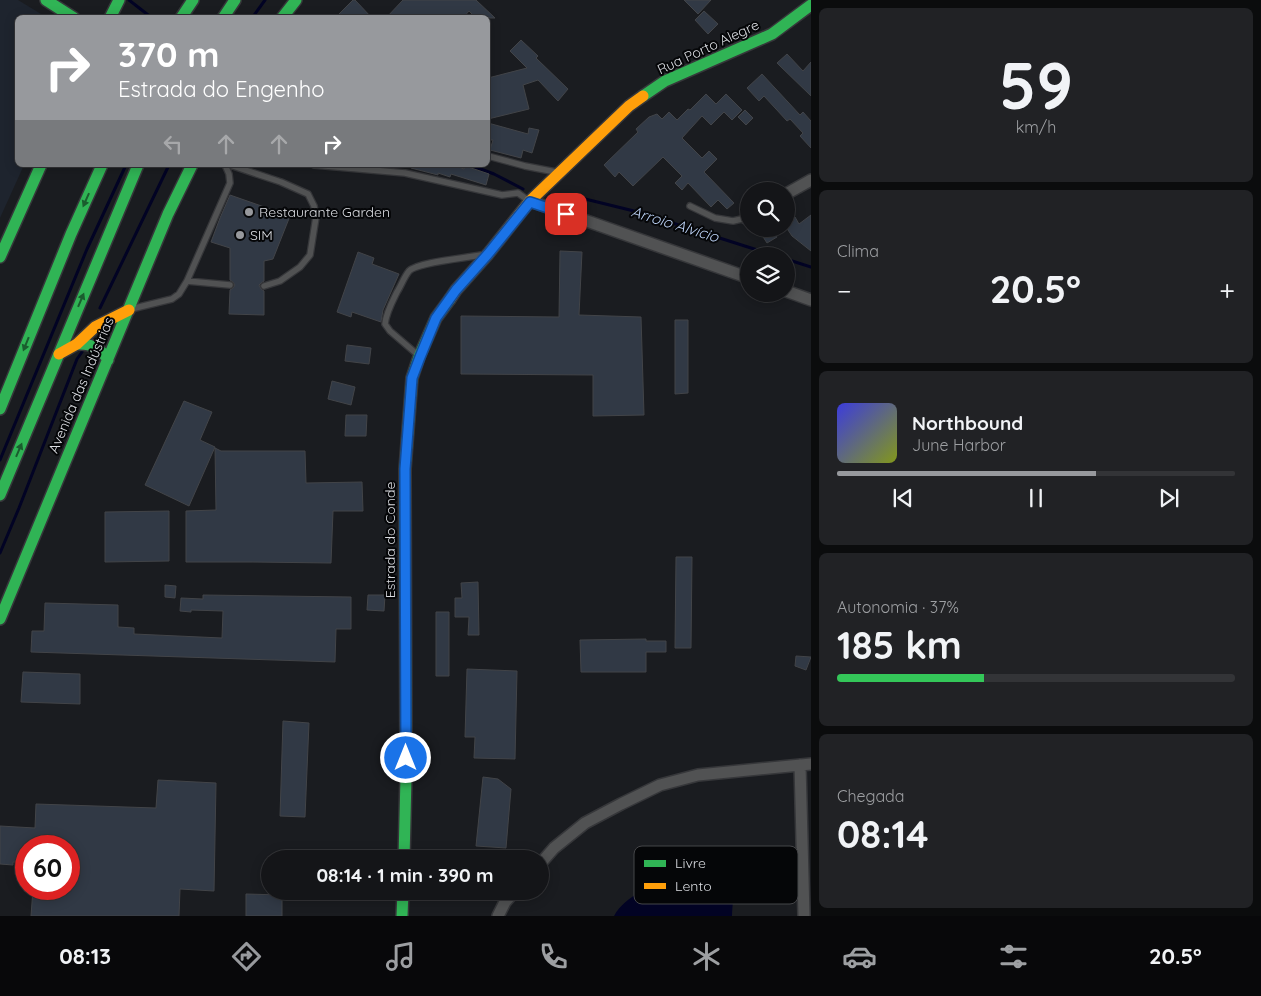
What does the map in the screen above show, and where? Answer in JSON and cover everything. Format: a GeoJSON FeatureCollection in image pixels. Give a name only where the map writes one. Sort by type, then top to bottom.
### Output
{"type":"FeatureCollection","features":[{"type":"Feature","properties":{"kind":"main road"},"geometry":{"type":"LineString","coordinates":[[46,0],[69,15]]}},
{"type":"Feature","properties":{"kind":"main road"},"geometry":{"type":"LineString","coordinates":[[111,15],[118,0]]}},
{"type":"Feature","properties":{"kind":"main road"},"geometry":{"type":"LineString","coordinates":[[184,15],[193,0]]}},
{"type":"Feature","properties":{"kind":"main road"},"geometry":{"type":"LineString","coordinates":[[225,15],[235,0]]}},
{"type":"Feature","properties":{"kind":"main road"},"geometry":{"type":"LineString","coordinates":[[284,15],[296,0]]}},
{"type":"Feature","properties":{"kind":"main road","name":"Rua Porto Alegre"},"geometry":{"type":"LineString","coordinates":[[557,176],[629,106],[666,81],[772,34],[811,5]]}},
{"type":"Feature","properties":{"kind":"main road"},"geometry":{"type":"LineString","coordinates":[[0,257],[40,167]]}},
{"type":"Feature","properties":{"kind":"main road"},"geometry":{"type":"LineString","coordinates":[[0,409],[71,234],[101,167]]}},
{"type":"Feature","properties":{"kind":"main road"},"geometry":{"type":"LineString","coordinates":[[0,495],[137,167]]}},
{"type":"Feature","properties":{"kind":"main road","name":"Avenida das Indústrias"},"geometry":{"type":"LineString","coordinates":[[0,619],[168,214],[191,167]]}},
{"type":"Feature","properties":{"kind":"main road","name":"Estrada do Conde"},"geometry":{"type":"LineString","coordinates":[[404,850],[406,777],[405,469],[412,378],[436,318],[456,290],[530,202],[557,176]]}},
{"type":"Feature","properties":{"kind":"main road"},"geometry":{"type":"LineString","coordinates":[[59,354],[77,344],[95,327],[129,310]]}},
{"type":"Feature","properties":{"kind":"main road"},"geometry":{"type":"LineString","coordinates":[[77,344],[92,344],[104,353],[108,360]]}},
{"type":"Feature","properties":{"kind":"main road"},"geometry":{"type":"LineString","coordinates":[[402,916],[403,900]]}},
{"type":"Feature","properties":{"kind":"street"},"geometry":{"type":"LineString","coordinates":[[795,189],[811,180]]}},
{"type":"Feature","properties":{"kind":"street"},"geometry":{"type":"LineString","coordinates":[[530,202],[740,275]]}},
{"type":"Feature","properties":{"kind":"street"},"geometry":{"type":"LineString","coordinates":[[795,294],[811,300]]}},
{"type":"Feature","properties":{"kind":"street"},"geometry":{"type":"LineString","coordinates":[[549,854],[586,823],[660,785],[698,775],[805,764],[804,916]]}},
{"type":"Feature","properties":{"kind":"street"},"geometry":{"type":"LineString","coordinates":[[498,916],[508,900]]}},
{"type":"Feature","properties":{"kind":"lane"},"geometry":{"type":"LineString","coordinates":[[490,157],[557,176]]}},
{"type":"Feature","properties":{"kind":"lane"},"geometry":{"type":"LineString","coordinates":[[129,310],[172,299],[179,294],[187,281],[230,183],[226,167]]}},
{"type":"Feature","properties":{"kind":"lane"},"geometry":{"type":"LineString","coordinates":[[236,167],[281,182],[308,194],[314,206],[316,217],[310,255],[300,268],[280,281],[264,286]]}},
{"type":"Feature","properties":{"kind":"lane"},"geometry":{"type":"LineString","coordinates":[[337,167],[405,173],[502,195],[518,193],[530,202]]}},
{"type":"Feature","properties":{"kind":"lane"},"geometry":{"type":"LineString","coordinates":[[690,206],[716,218],[733,221],[740,219]]}},
{"type":"Feature","properties":{"kind":"lane"},"geometry":{"type":"LineString","coordinates":[[420,357],[390,332],[385,324],[392,301],[409,271],[415,267],[488,254]]}},
{"type":"Feature","properties":{"kind":"lane"},"geometry":{"type":"LineString","coordinates":[[187,281],[230,285]]}},
{"type":"Feature","properties":{"kind":"shaded area"},"geometry":{"type":"Polygon","coordinates":[[[0,0],[18,0],[43,15],[15,15],[15,167],[23,167],[0,218],[0,0]]]}},
{"type":"Feature","properties":{"kind":"water"},"geometry":{"type":"Polygon","coordinates":[[[634,896],[634,904],[732,904],[732,916],[614,916],[634,896]]]}},
{"type":"Feature","properties":{"kind":"building"},"geometry":{"type":"Polygon","coordinates":[[[355,0],[369,15],[338,15],[355,0]]]}},
{"type":"Feature","properties":{"kind":"building"},"geometry":{"type":"Polygon","coordinates":[[[403,0],[476,0],[495,18],[490,18],[490,15],[473,15],[469,11],[466,15],[389,15],[403,0]]]}},
{"type":"Feature","properties":{"kind":"building"},"geometry":{"type":"Polygon","coordinates":[[[684,0],[711,0],[698,14],[684,0]]]}},
{"type":"Feature","properties":{"kind":"building"},"geometry":{"type":"Polygon","coordinates":[[[704,11],[718,24],[708,34],[695,20],[704,11]]]}},
{"type":"Feature","properties":{"kind":"building"},"geometry":{"type":"Polygon","coordinates":[[[521,40],[538,56],[536,58],[568,89],[558,101],[538,80],[523,85],[529,109],[490,119],[490,77],[527,68],[510,51],[521,40]]]}},
{"type":"Feature","properties":{"kind":"building"},"geometry":{"type":"Polygon","coordinates":[[[787,54],[803,71],[811,62],[811,96],[777,63],[787,54]]]}},
{"type":"Feature","properties":{"kind":"building"},"geometry":{"type":"Polygon","coordinates":[[[762,74],[800,115],[803,112],[811,121],[811,148],[800,136],[803,133],[790,119],[787,121],[764,96],[759,101],[747,88],[762,74]]]}},
{"type":"Feature","properties":{"kind":"building"},"geometry":{"type":"Polygon","coordinates":[[[706,94],[716,104],[726,94],[742,110],[732,120],[724,112],[711,125],[702,116],[682,138],[702,158],[709,151],[717,159],[704,172],[734,203],[727,209],[718,200],[711,207],[688,183],[682,190],[675,183],[682,176],[663,157],[633,186],[619,172],[615,177],[604,165],[638,132],[636,129],[649,117],[657,114],[662,119],[669,112],[677,120],[706,94]]]}},
{"type":"Feature","properties":{"kind":"building"},"geometry":{"type":"Polygon","coordinates":[[[745,110],[753,118],[746,125],[738,117],[745,110]]]}},
{"type":"Feature","properties":{"kind":"building"},"geometry":{"type":"Polygon","coordinates":[[[490,124],[528,134],[529,128],[539,130],[532,153],[523,150],[521,158],[490,150],[493,140],[490,140],[490,124]]]}},
{"type":"Feature","properties":{"kind":"building"},"geometry":{"type":"Polygon","coordinates":[[[459,167],[464,169],[468,167],[489,174],[486,185],[451,174],[450,177],[411,168],[459,167]]]}},
{"type":"Feature","properties":{"kind":"building"},"geometry":{"type":"Polygon","coordinates":[[[230,195],[290,216],[273,259],[264,261],[264,281],[259,285],[264,291],[264,315],[229,314],[230,290],[235,285],[230,280],[230,248],[211,242],[230,195]]]}},
{"type":"Feature","properties":{"kind":"building"},"geometry":{"type":"Polygon","coordinates":[[[811,215],[811,251],[793,237],[795,237],[795,217],[799,224],[811,215]]]}},
{"type":"Feature","properties":{"kind":"building"},"geometry":{"type":"Polygon","coordinates":[[[763,237],[777,237],[767,243],[763,237]]]}},
{"type":"Feature","properties":{"kind":"building"},"geometry":{"type":"Polygon","coordinates":[[[560,251],[582,252],[579,315],[641,317],[644,415],[593,416],[593,375],[461,374],[461,316],[559,317],[560,251]]]}},
{"type":"Feature","properties":{"kind":"building"},"geometry":{"type":"Polygon","coordinates":[[[358,252],[374,258],[372,264],[399,274],[383,310],[381,322],[352,312],[351,317],[337,312],[358,252]]]}},
{"type":"Feature","properties":{"kind":"building"},"geometry":{"type":"Polygon","coordinates":[[[675,320],[688,320],[688,393],[675,394],[675,320]]]}},
{"type":"Feature","properties":{"kind":"building"},"geometry":{"type":"Polygon","coordinates":[[[347,345],[371,348],[369,364],[345,361],[347,345]]]}},
{"type":"Feature","properties":{"kind":"building"},"geometry":{"type":"Polygon","coordinates":[[[332,381],[355,387],[351,405],[328,399],[332,381]]]}},
{"type":"Feature","properties":{"kind":"building"},"geometry":{"type":"Polygon","coordinates":[[[184,401],[212,412],[200,440],[215,447],[189,506],[145,485],[184,401]]]}},
{"type":"Feature","properties":{"kind":"building"},"geometry":{"type":"Polygon","coordinates":[[[346,415],[367,415],[366,436],[345,436],[346,415]]]}},
{"type":"Feature","properties":{"kind":"building"},"geometry":{"type":"Polygon","coordinates":[[[215,448],[221,451],[305,451],[306,483],[362,482],[363,511],[333,511],[331,563],[186,562],[186,511],[216,510],[215,448]]]}},
{"type":"Feature","properties":{"kind":"building"},"geometry":{"type":"Polygon","coordinates":[[[169,511],[169,561],[105,562],[105,512],[169,511]]]}},
{"type":"Feature","properties":{"kind":"building"},"geometry":{"type":"Polygon","coordinates":[[[676,557],[692,557],[691,648],[675,648],[676,557]]]}},
{"type":"Feature","properties":{"kind":"building"},"geometry":{"type":"Polygon","coordinates":[[[478,582],[479,635],[468,635],[469,617],[455,617],[455,598],[462,598],[461,583],[478,582]]]}},
{"type":"Feature","properties":{"kind":"building"},"geometry":{"type":"Polygon","coordinates":[[[165,585],[176,586],[175,598],[165,597],[165,585]]]}},
{"type":"Feature","properties":{"kind":"building"},"geometry":{"type":"Polygon","coordinates":[[[203,595],[351,597],[351,629],[336,629],[335,662],[31,652],[32,631],[44,631],[45,603],[118,605],[118,627],[134,628],[134,634],[222,638],[223,611],[180,611],[181,598],[203,599],[203,595]]]}},
{"type":"Feature","properties":{"kind":"building"},"geometry":{"type":"Polygon","coordinates":[[[368,595],[385,595],[384,611],[367,610],[368,595]]]}},
{"type":"Feature","properties":{"kind":"building"},"geometry":{"type":"Polygon","coordinates":[[[436,612],[449,612],[449,676],[436,676],[436,612]]]}},
{"type":"Feature","properties":{"kind":"building"},"geometry":{"type":"Polygon","coordinates":[[[646,639],[646,641],[666,641],[666,652],[646,652],[646,672],[581,672],[580,640],[646,639]]]}},
{"type":"Feature","properties":{"kind":"building"},"geometry":{"type":"Polygon","coordinates":[[[796,656],[811,657],[806,670],[795,666],[796,656]]]}},
{"type":"Feature","properties":{"kind":"building"},"geometry":{"type":"Polygon","coordinates":[[[467,669],[517,671],[515,759],[474,758],[475,737],[465,737],[467,669]]]}},
{"type":"Feature","properties":{"kind":"building"},"geometry":{"type":"Polygon","coordinates":[[[23,672],[80,674],[80,704],[21,702],[23,672]]]}},
{"type":"Feature","properties":{"kind":"building"},"geometry":{"type":"Polygon","coordinates":[[[283,721],[309,723],[305,817],[280,816],[283,721]]]}},
{"type":"Feature","properties":{"kind":"building"},"geometry":{"type":"Polygon","coordinates":[[[483,777],[498,779],[511,789],[506,848],[476,846],[483,777]]]}},
{"type":"Feature","properties":{"kind":"building"},"geometry":{"type":"Polygon","coordinates":[[[158,780],[216,783],[214,891],[180,889],[179,916],[31,916],[32,900],[80,900],[80,835],[15,835],[15,862],[13,862],[13,865],[0,864],[0,826],[35,828],[36,804],[156,808],[158,780]]]}},
{"type":"Feature","properties":{"kind":"building"},"geometry":{"type":"Polygon","coordinates":[[[246,894],[261,894],[261,900],[282,900],[282,916],[246,916],[246,894]]]}},
{"type":"Feature","properties":{"kind":"waterway","name":"Arroio Alvício"},"geometry":{"type":"LineString","coordinates":[[129,0],[148,15]]}},
{"type":"Feature","properties":{"kind":"waterway"},"geometry":{"type":"LineString","coordinates":[[254,15],[265,0]]}},
{"type":"Feature","properties":{"kind":"waterway"},"geometry":{"type":"LineString","coordinates":[[0,460],[87,249],[125,167]]}},
{"type":"Feature","properties":{"kind":"waterway"},"geometry":{"type":"LineString","coordinates":[[100,308],[168,167]]}},
{"type":"Feature","properties":{"kind":"waterway","name":"Arroio Alvício"},"geometry":{"type":"LineString","coordinates":[[475,167],[523,189]]}},
{"type":"Feature","properties":{"kind":"waterway","name":"Arroio Alvício"},"geometry":{"type":"LineString","coordinates":[[573,196],[638,212],[748,247]]}},
{"type":"Feature","properties":{"kind":"waterway","name":"Arroio Alvício"},"geometry":{"type":"LineString","coordinates":[[795,262],[811,267]]}},
{"type":"Feature","properties":{"kind":"waterway"},"geometry":{"type":"LineString","coordinates":[[0,553],[77,359],[82,352]]}},
{"type":"Feature","properties":{"kind":"traffic: fast"},"geometry":{"type":"LineString","coordinates":[[46,0],[69,15]]}},
{"type":"Feature","properties":{"kind":"traffic: fast"},"geometry":{"type":"LineString","coordinates":[[112,15],[119,0]]}},
{"type":"Feature","properties":{"kind":"traffic: fast"},"geometry":{"type":"LineString","coordinates":[[183,15],[193,0]]}},
{"type":"Feature","properties":{"kind":"traffic: fast"},"geometry":{"type":"LineString","coordinates":[[225,15],[235,0]]}},
{"type":"Feature","properties":{"kind":"traffic: fast"},"geometry":{"type":"LineString","coordinates":[[284,15],[296,0]]}},
{"type":"Feature","properties":{"kind":"traffic: fast"},"geometry":{"type":"LineString","coordinates":[[643,96],[665,81],[772,34],[811,5]]}},
{"type":"Feature","properties":{"kind":"traffic: fast"},"geometry":{"type":"LineString","coordinates":[[0,257],[40,167]]}},
{"type":"Feature","properties":{"kind":"traffic: fast"},"geometry":{"type":"LineString","coordinates":[[0,409],[71,234],[101,167]]}},
{"type":"Feature","properties":{"kind":"traffic: fast"},"geometry":{"type":"LineString","coordinates":[[0,495],[137,167]]}},
{"type":"Feature","properties":{"kind":"traffic: fast"},"geometry":{"type":"LineString","coordinates":[[0,619],[168,214],[191,167]]}},
{"type":"Feature","properties":{"kind":"traffic: fast"},"geometry":{"type":"LineString","coordinates":[[404,850],[406,777],[405,469],[412,378],[436,318],[450,299]]}},
{"type":"Feature","properties":{"kind":"traffic: fast"},"geometry":{"type":"LineString","coordinates":[[77,344],[87,344],[95,347],[108,360]]}},
{"type":"Feature","properties":{"kind":"traffic: fast"},"geometry":{"type":"LineString","coordinates":[[402,916],[403,900]]}},
{"type":"Feature","properties":{"kind":"traffic: slow"},"geometry":{"type":"LineString","coordinates":[[450,299],[530,201],[629,106],[643,96]]}},
{"type":"Feature","properties":{"kind":"traffic: slow"},"geometry":{"type":"LineString","coordinates":[[59,354],[77,344],[95,327],[129,310]]}},
{"type":"Feature","properties":{"kind":"place","name":"Restaurante Garden"},"geometry":{"type":"Point","coordinates":[249,212]}},
{"type":"Feature","properties":{"kind":"place","name":"SIM"},"geometry":{"type":"Point","coordinates":[240,235]}},
{"type":"Feature","properties":{"kind":"route"},"geometry":{"type":"LineString","coordinates":[[406,758],[405,469],[412,378],[436,318],[456,290],[530,202],[566,214]]}}]}
